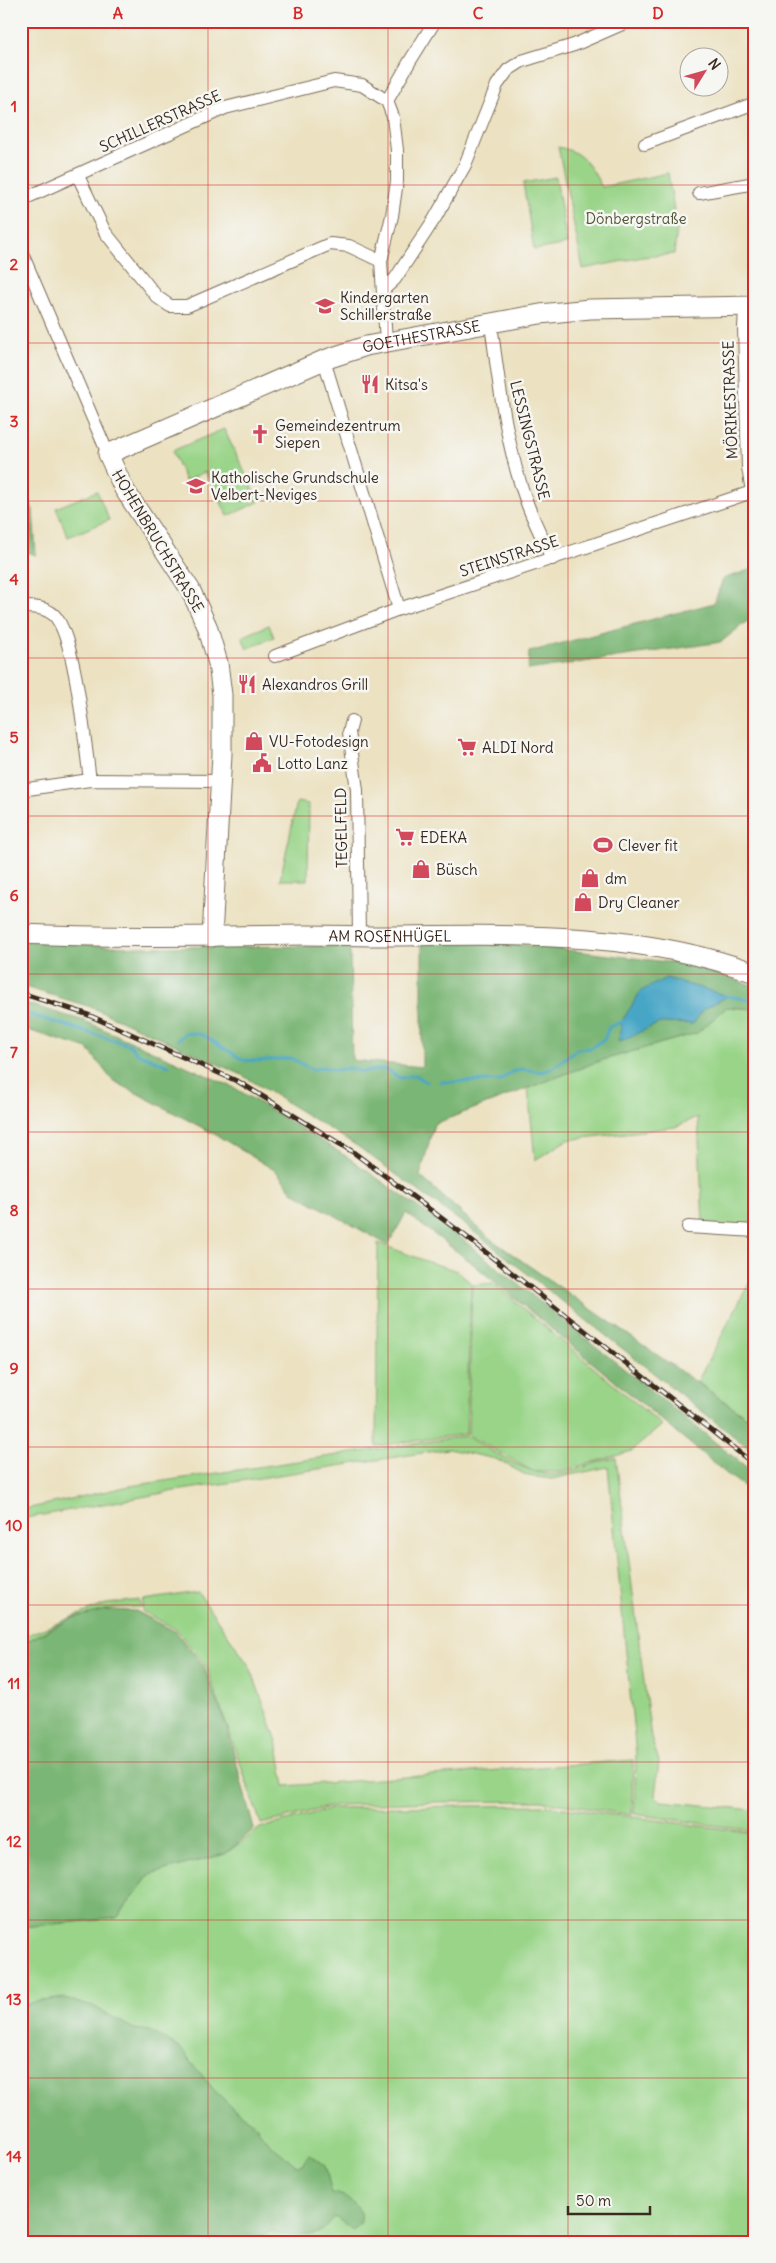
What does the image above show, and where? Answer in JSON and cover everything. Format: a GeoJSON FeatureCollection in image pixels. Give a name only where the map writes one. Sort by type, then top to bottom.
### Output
{"type":"FeatureCollection","features":[{"type":"Feature","properties":{"kind":"street"},"geometry":{"type":"LineString","coordinates":[[386,343],[381,261],[392,216],[397,181],[393,118],[387,102],[435,21]]}},
{"type":"Feature","properties":{"kind":"street"},"geometry":{"type":"LineString","coordinates":[[383,290],[395,279],[435,218],[465,165],[497,85],[508,70],[522,61],[574,45],[629,21]]}},
{"type":"Feature","properties":{"kind":"street","name":"SCHILLERSTRASSE"},"geometry":{"type":"LineString","coordinates":[[21,200],[226,108],[334,82],[362,85],[387,102]]}},
{"type":"Feature","properties":{"kind":"street"},"geometry":{"type":"LineString","coordinates":[[646,144],[755,103]]}},
{"type":"Feature","properties":{"kind":"street"},"geometry":{"type":"LineString","coordinates":[[78,176],[105,232],[157,297],[170,306],[187,306],[330,244],[349,246],[381,261]]}},
{"type":"Feature","properties":{"kind":"street"},"geometry":{"type":"LineString","coordinates":[[699,193],[755,183]]}},
{"type":"Feature","properties":{"kind":"street","name":"HOHENBRUCHSTRASSE"},"geometry":{"type":"LineString","coordinates":[[21,251],[124,489],[184,580],[207,626],[218,663],[221,688],[220,781],[218,854],[212,937]]}},
{"type":"Feature","properties":{"kind":"street","name":"GOETHESTRASSE"},"geometry":{"type":"LineString","coordinates":[[108,454],[324,360],[360,348],[540,314],[590,309],[750,307]]}},
{"type":"Feature","properties":{"kind":"street","name":"MÖRIKESTRASSE"},"geometry":{"type":"LineString","coordinates":[[750,307],[744,328],[748,458],[753,491]]}},
{"type":"Feature","properties":{"kind":"street","name":"LESSINGSTRASSE"},"geometry":{"type":"LineString","coordinates":[[492,324],[500,393],[513,454],[527,502],[552,559]]}},
{"type":"Feature","properties":{"kind":"street"},"geometry":{"type":"LineString","coordinates":[[324,360],[399,609]]}},
{"type":"Feature","properties":{"kind":"street","name":"STEINSTRASSE"},"geometry":{"type":"LineString","coordinates":[[275,656],[399,609],[753,491]]}},
{"type":"Feature","properties":{"kind":"street"},"geometry":{"type":"LineString","coordinates":[[21,607],[45,609],[61,624],[66,634],[78,689],[90,780]]}},
{"type":"Feature","properties":{"kind":"street","name":"TEGELFELD"},"geometry":{"type":"LineString","coordinates":[[352,721],[349,732],[357,790],[360,936]]}},
{"type":"Feature","properties":{"kind":"street"},"geometry":{"type":"LineString","coordinates":[[21,790],[90,780],[220,781]]}},
{"type":"Feature","properties":{"kind":"street","name":"AM ROSENHÜGEL"},"geometry":{"type":"LineString","coordinates":[[21,934],[133,938],[507,934],[631,944],[689,955],[755,973]]}},
{"type":"Feature","properties":{"kind":"street"},"geometry":{"type":"LineString","coordinates":[[688,1227],[755,1231]]}},
{"type":"Feature","properties":{"kind":"green space","name":"Dönbergstraße"},"geometry":{"type":"Polygon","coordinates":[[[558,147],[567,149],[580,156],[590,166],[602,187],[668,173],[677,229],[674,254],[643,257],[583,269],[558,147]]]}},
{"type":"Feature","properties":{"kind":"green space"},"geometry":{"type":"Polygon","coordinates":[[[556,177],[567,244],[534,250],[523,183],[556,177]]]}},
{"type":"Feature","properties":{"kind":"green space"},"geometry":{"type":"Polygon","coordinates":[[[224,429],[259,502],[228,516],[205,472],[185,481],[172,451],[224,429]]]}},
{"type":"Feature","properties":{"kind":"green space"},"geometry":{"type":"Polygon","coordinates":[[[21,480],[33,510],[36,555],[21,550],[21,480]]]}},
{"type":"Feature","properties":{"kind":"green space"},"geometry":{"type":"Polygon","coordinates":[[[97,491],[109,520],[68,537],[56,508],[97,491]]]}},
{"type":"Feature","properties":{"kind":"green space"},"geometry":{"type":"Polygon","coordinates":[[[755,568],[755,615],[721,642],[528,670],[529,652],[714,603],[723,579],[755,568]]]}},
{"type":"Feature","properties":{"kind":"green space"},"geometry":{"type":"Polygon","coordinates":[[[269,625],[274,637],[247,649],[242,637],[269,625]]]}},
{"type":"Feature","properties":{"kind":"green space"},"geometry":{"type":"Polygon","coordinates":[[[297,802],[309,804],[308,880],[280,880],[297,802]]]}},
{"type":"Feature","properties":{"kind":"green space"},"geometry":{"type":"Polygon","coordinates":[[[443,938],[542,947],[684,964],[755,986],[755,1009],[727,1007],[697,1033],[599,1061],[434,1124],[420,1176],[492,1240],[755,1423],[755,1453],[464,1224],[357,1146],[242,1075],[91,1007],[21,986],[21,941],[130,947],[350,946],[352,1060],[422,1067],[422,939],[443,938]]]}},
{"type":"Feature","properties":{"kind":"green space"},"geometry":{"type":"Polygon","coordinates":[[[21,1002],[85,1021],[235,1088],[349,1158],[457,1235],[755,1474],[755,1494],[728,1475],[472,1263],[406,1213],[388,1245],[293,1192],[276,1171],[218,1136],[112,1080],[88,1049],[21,1028],[21,1002]]]}},
{"type":"Feature","properties":{"kind":"green space"},"geometry":{"type":"Polygon","coordinates":[[[727,1007],[755,1009],[755,1235],[703,1226],[698,1117],[675,1127],[567,1140],[535,1160],[528,1088],[599,1061],[697,1033],[727,1007]]]}},
{"type":"Feature","properties":{"kind":"green space"},"geometry":{"type":"Polygon","coordinates":[[[378,1243],[457,1271],[471,1283],[466,1434],[376,1446],[378,1243]]]}},
{"type":"Feature","properties":{"kind":"green space"},"geometry":{"type":"Polygon","coordinates":[[[755,1272],[755,1423],[697,1382],[755,1272]]]}},
{"type":"Feature","properties":{"kind":"green space"},"geometry":{"type":"Polygon","coordinates":[[[493,1283],[662,1425],[632,1451],[560,1472],[534,1472],[468,1435],[472,1285],[493,1283]]]}},
{"type":"Feature","properties":{"kind":"green space"},"geometry":{"type":"Polygon","coordinates":[[[466,1436],[524,1468],[548,1474],[560,1474],[616,1458],[651,1738],[659,1761],[655,1795],[661,1801],[755,1810],[755,1831],[634,1814],[636,1755],[608,1467],[552,1479],[528,1476],[496,1459],[448,1449],[169,1492],[21,1519],[21,1510],[130,1486],[466,1436]]]}},
{"type":"Feature","properties":{"kind":"green space"},"geometry":{"type":"Polygon","coordinates":[[[198,1592],[250,1667],[277,1741],[285,1786],[633,1760],[632,1815],[541,1801],[436,1802],[337,1805],[261,1824],[207,1668],[177,1630],[142,1611],[144,1600],[198,1592]]]}},
{"type":"Feature","properties":{"kind":"green space"},"geometry":{"type":"Polygon","coordinates":[[[140,1600],[141,1607],[113,1608],[56,1625],[21,1645],[21,1634],[27,1635],[106,1604],[140,1600]]]}},
{"type":"Feature","properties":{"kind":"green space"},"geometry":{"type":"Polygon","coordinates":[[[105,1610],[136,1611],[176,1632],[204,1667],[226,1724],[254,1829],[225,1854],[150,1874],[117,1918],[21,1927],[21,1644],[73,1618],[105,1610]]]}},
{"type":"Feature","properties":{"kind":"green space"},"geometry":{"type":"Polygon","coordinates":[[[541,1805],[755,1833],[755,2242],[21,2242],[21,1927],[117,1918],[150,1874],[225,1854],[260,1828],[333,1808],[541,1805]]]}},
{"type":"Feature","properties":{"kind":"green space"},"geometry":{"type":"Polygon","coordinates":[[[65,1998],[93,2006],[134,2029],[150,2031],[181,2049],[214,2090],[235,2110],[252,2121],[270,2144],[297,2166],[302,2165],[309,2154],[325,2166],[332,2193],[349,2199],[355,2205],[361,2213],[359,2224],[353,2230],[335,2217],[324,2229],[313,2234],[291,2235],[272,2231],[248,2242],[21,2242],[21,2006],[34,2002],[65,1998]]]}},
{"type":"Feature","properties":{"kind":"water"},"geometry":{"type":"Polygon","coordinates":[[[666,978],[728,996],[704,1009],[693,1024],[660,1023],[618,1042],[622,1021],[641,991],[666,978]]]}},
{"type":"Feature","properties":{"kind":"waterway"},"geometry":{"type":"LineString","coordinates":[[724,996],[755,1000]]}},
{"type":"Feature","properties":{"kind":"waterway"},"geometry":{"type":"LineString","coordinates":[[21,1012],[130,1045],[137,1053],[169,1066]]}},
{"type":"Feature","properties":{"kind":"waterway"},"geometry":{"type":"LineString","coordinates":[[440,1082],[500,1081],[510,1073],[521,1069],[542,1072],[553,1068],[577,1049],[591,1048],[605,1038],[609,1027],[624,1021]]}},
{"type":"Feature","properties":{"kind":"waterway"},"geometry":{"type":"LineString","coordinates":[[178,1040],[185,1033],[201,1034],[243,1060],[257,1061],[291,1058],[313,1070],[322,1067],[336,1070],[349,1068],[362,1072],[385,1069],[400,1078],[416,1075],[426,1082]]}},
{"type":"Feature","properties":{"kind":"railway"},"geometry":{"type":"LineString","coordinates":[[21,993],[86,1014],[239,1082],[353,1152],[460,1232],[755,1465]]}},
{"type":"Feature","properties":{"kind":"place","name":"Kindergarten Schillerstraße"},"geometry":{"type":"Point","coordinates":[325,306]}},
{"type":"Feature","properties":{"kind":"place","name":"Kitsa's"},"geometry":{"type":"Point","coordinates":[370,384]}},
{"type":"Feature","properties":{"kind":"place","name":"Gemeindezentrum Siepen"},"geometry":{"type":"Point","coordinates":[260,434]}},
{"type":"Feature","properties":{"kind":"place","name":"Katholische Grundschule Velbert-Neviges"},"geometry":{"type":"Point","coordinates":[196,486]}},
{"type":"Feature","properties":{"kind":"place","name":"Alexandros Grill"},"geometry":{"type":"Point","coordinates":[247,684]}},
{"type":"Feature","properties":{"kind":"place","name":"VU-Fotodesign"},"geometry":{"type":"Point","coordinates":[254,741]}},
{"type":"Feature","properties":{"kind":"place","name":"ALDI Nord"},"geometry":{"type":"Point","coordinates":[467,747]}},
{"type":"Feature","properties":{"kind":"place","name":"Lotto Lanz"},"geometry":{"type":"Point","coordinates":[262,763]}},
{"type":"Feature","properties":{"kind":"place","name":"EDEKA"},"geometry":{"type":"Point","coordinates":[405,837]}},
{"type":"Feature","properties":{"kind":"place","name":"Clever fit"},"geometry":{"type":"Point","coordinates":[603,845]}},
{"type":"Feature","properties":{"kind":"place","name":"Büsch"},"geometry":{"type":"Point","coordinates":[421,869]}},
{"type":"Feature","properties":{"kind":"place","name":"dm"},"geometry":{"type":"Point","coordinates":[590,878]}},
{"type":"Feature","properties":{"kind":"place","name":"Dry Cleaner"},"geometry":{"type":"Point","coordinates":[583,902]}}]}
